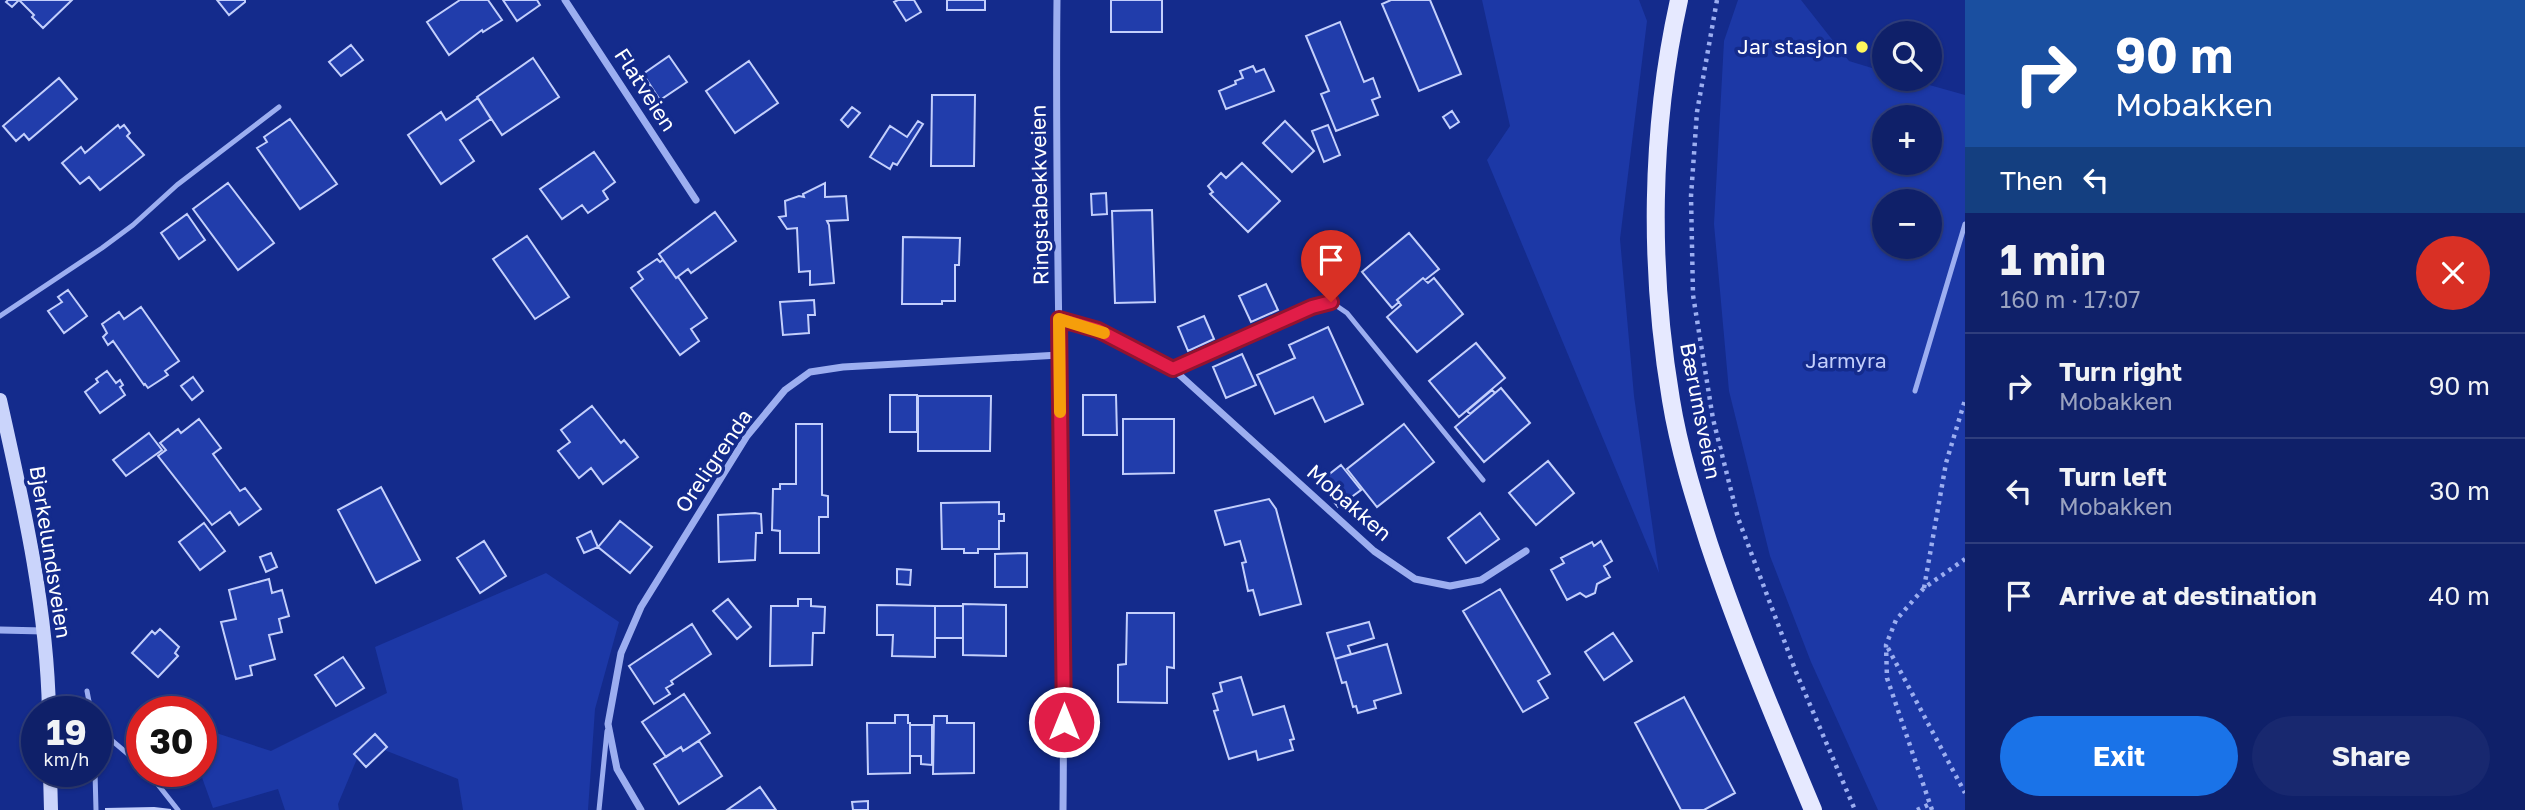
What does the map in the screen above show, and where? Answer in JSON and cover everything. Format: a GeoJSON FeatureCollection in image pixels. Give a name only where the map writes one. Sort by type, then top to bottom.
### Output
{"type":"FeatureCollection","features":[{"type":"Feature","properties":{"kind":"main road","name":"Bærumsveien"},"geometry":{"type":"LineString","coordinates":[[1679,0],[1662,97],[1656,174],[1656,253],[1661,330],[1671,402],[1700,517],[1730,608],[1813,810]]}},
{"type":"Feature","properties":{"kind":"main road","name":"Bjerkelundsveien"},"geometry":{"type":"LineString","coordinates":[[0,400],[27,523],[44,631],[48,696]]}},
{"type":"Feature","properties":{"kind":"main road"},"geometry":{"type":"LineString","coordinates":[[50,787],[51,810]]}},
{"type":"Feature","properties":{"kind":"street","name":"Flatveien"},"geometry":{"type":"LineString","coordinates":[[565,0],[696,200]]}},
{"type":"Feature","properties":{"kind":"street","name":"Ringstabekkveien"},"geometry":{"type":"LineString","coordinates":[[1057,0],[1056,129],[1063,520],[1063,810]]}},
{"type":"Feature","properties":{"kind":"street","name":"Mobakken"},"geometry":{"type":"LineString","coordinates":[[1059,319],[1098,330],[1173,369],[1374,551],[1415,579],[1451,586],[1481,580],[1526,551]]}},
{"type":"Feature","properties":{"kind":"street","name":"Oreligrenda"},"geometry":{"type":"LineString","coordinates":[[641,810],[617,769],[608,724],[621,653],[641,607],[747,436],[785,390],[810,372],[843,367],[1059,355]]}},
{"type":"Feature","properties":{"kind":"street"},"geometry":{"type":"LineString","coordinates":[[0,631],[44,631]]}},
{"type":"Feature","properties":{"kind":"lane"},"geometry":{"type":"LineString","coordinates":[[0,316],[133,225],[177,185],[279,107]]}},
{"type":"Feature","properties":{"kind":"lane"},"geometry":{"type":"LineString","coordinates":[[1915,391],[1965,224]]}},
{"type":"Feature","properties":{"kind":"lane"},"geometry":{"type":"LineString","coordinates":[[1173,369],[1312,307],[1331,302],[1347,313],[1483,480]]}},
{"type":"Feature","properties":{"kind":"lane"},"geometry":{"type":"LineString","coordinates":[[87,691],[88,696]]}},
{"type":"Feature","properties":{"kind":"lane"},"geometry":{"type":"LineString","coordinates":[[599,810],[608,724]]}},
{"type":"Feature","properties":{"kind":"lane"},"geometry":{"type":"LineString","coordinates":[[112,741],[126,752]]}},
{"type":"Feature","properties":{"kind":"lane"},"geometry":{"type":"LineString","coordinates":[[95,787],[96,810]]}},
{"type":"Feature","properties":{"kind":"lane"},"geometry":{"type":"LineString","coordinates":[[160,787],[178,810]]}},
{"type":"Feature","properties":{"kind":"path"},"geometry":{"type":"LineString","coordinates":[[1717,0],[1697,112],[1691,196],[1693,295],[1713,419],[1742,530],[1796,672],[1855,810]]}},
{"type":"Feature","properties":{"kind":"path"},"geometry":{"type":"LineString","coordinates":[[1924,588],[1946,463],[1965,400]]}},
{"type":"Feature","properties":{"kind":"path"},"geometry":{"type":"LineString","coordinates":[[1917,810],[1931,807],[1887,678],[1886,645],[1896,620],[1924,588],[1965,559]]}},
{"type":"Feature","properties":{"kind":"path"},"geometry":{"type":"LineString","coordinates":[[1886,645],[1965,793]]}},
{"type":"Feature","properties":{"kind":"green space"},"geometry":{"type":"Polygon","coordinates":[[[1482,0],[1639,0],[1647,21],[1620,239],[1634,396],[1659,573],[1487,160],[1510,126],[1482,0]]]}},
{"type":"Feature","properties":{"kind":"green space","name":"Jarmyra"},"geometry":{"type":"Polygon","coordinates":[[[1738,0],[1801,0],[1849,61],[1872,68],[1872,91],[1942,91],[1942,89],[1965,95],[1965,810],[1878,810],[1811,662],[1770,556],[1729,391],[1714,224],[1724,41],[1738,0]]]}},
{"type":"Feature","properties":{"kind":"green space"},"geometry":{"type":"Polygon","coordinates":[[[546,573],[619,622],[595,709],[588,810],[463,810],[458,779],[364,742],[338,804],[339,810],[285,810],[278,789],[213,808],[205,787],[217,787],[217,733],[271,751],[387,693],[375,647],[546,573]]]}},
{"type":"Feature","properties":{"kind":"building"},"geometry":{"type":"Polygon","coordinates":[[[19,0],[12,7],[6,2],[19,0]]]}},
{"type":"Feature","properties":{"kind":"building"},"geometry":{"type":"Polygon","coordinates":[[[19,0],[72,0],[43,28],[19,0]]]}},
{"type":"Feature","properties":{"kind":"building"},"geometry":{"type":"Polygon","coordinates":[[[217,0],[245,0],[245,2],[229,15],[217,0]]]}},
{"type":"Feature","properties":{"kind":"building"},"geometry":{"type":"Polygon","coordinates":[[[460,0],[488,0],[502,20],[483,32],[482,30],[449,55],[427,22],[460,0]]]}},
{"type":"Feature","properties":{"kind":"building"},"geometry":{"type":"Polygon","coordinates":[[[503,0],[537,0],[540,5],[517,21],[503,0]]]}},
{"type":"Feature","properties":{"kind":"building"},"geometry":{"type":"Polygon","coordinates":[[[914,0],[921,12],[906,21],[894,2],[914,0]]]}},
{"type":"Feature","properties":{"kind":"building"},"geometry":{"type":"Polygon","coordinates":[[[947,0],[985,0],[985,10],[947,10],[947,0]]]}},
{"type":"Feature","properties":{"kind":"building"},"geometry":{"type":"Polygon","coordinates":[[[1111,0],[1162,0],[1162,32],[1111,32],[1111,0]]]}},
{"type":"Feature","properties":{"kind":"building"},"geometry":{"type":"Polygon","coordinates":[[[1391,0],[1430,0],[1461,74],[1419,91],[1382,4],[1391,0]]]}},
{"type":"Feature","properties":{"kind":"building"},"geometry":{"type":"Polygon","coordinates":[[[1340,22],[1364,82],[1373,78],[1380,97],[1372,100],[1378,115],[1336,131],[1321,94],[1329,91],[1306,36],[1340,22]]]}},
{"type":"Feature","properties":{"kind":"building"},"geometry":{"type":"Polygon","coordinates":[[[351,45],[363,60],[341,76],[329,62],[351,45]]]}},
{"type":"Feature","properties":{"kind":"building"},"geometry":{"type":"Polygon","coordinates":[[[669,56],[687,82],[660,100],[643,74],[669,56]]]}},
{"type":"Feature","properties":{"kind":"building"},"geometry":{"type":"Polygon","coordinates":[[[533,58],[559,97],[502,135],[477,97],[533,58]]]}},
{"type":"Feature","properties":{"kind":"building"},"geometry":{"type":"Polygon","coordinates":[[[749,61],[778,103],[735,133],[706,91],[749,61]]]}},
{"type":"Feature","properties":{"kind":"building"},"geometry":{"type":"Polygon","coordinates":[[[1253,66],[1256,72],[1264,69],[1274,91],[1226,109],[1219,91],[1236,84],[1235,81],[1243,78],[1240,71],[1253,66]]]}},
{"type":"Feature","properties":{"kind":"building"},"geometry":{"type":"Polygon","coordinates":[[[59,78],[77,99],[29,140],[24,134],[16,141],[3,126],[59,78]]]}},
{"type":"Feature","properties":{"kind":"building"},"geometry":{"type":"Polygon","coordinates":[[[932,95],[975,95],[974,166],[931,166],[932,95]]]}},
{"type":"Feature","properties":{"kind":"building"},"geometry":{"type":"Polygon","coordinates":[[[478,98],[491,119],[460,140],[474,161],[441,184],[408,135],[441,112],[446,120],[478,98]]]}},
{"type":"Feature","properties":{"kind":"building"},"geometry":{"type":"Polygon","coordinates":[[[852,107],[860,113],[848,127],[841,120],[852,107]]]}},
{"type":"Feature","properties":{"kind":"building"},"geometry":{"type":"Polygon","coordinates":[[[1452,111],[1459,122],[1450,128],[1443,117],[1452,111]]]}},
{"type":"Feature","properties":{"kind":"building"},"geometry":{"type":"Polygon","coordinates":[[[290,119],[337,184],[300,209],[257,148],[267,142],[264,137],[290,119]]]}},
{"type":"Feature","properties":{"kind":"building"},"geometry":{"type":"Polygon","coordinates":[[[918,121],[923,124],[897,165],[893,163],[890,169],[870,157],[890,126],[907,137],[918,121]]]}},
{"type":"Feature","properties":{"kind":"building"},"geometry":{"type":"Polygon","coordinates":[[[1285,121],[1314,151],[1292,172],[1263,143],[1285,121]]]}},
{"type":"Feature","properties":{"kind":"building"},"geometry":{"type":"Polygon","coordinates":[[[118,125],[120,128],[124,125],[130,133],[127,136],[144,155],[100,190],[89,177],[80,184],[62,163],[81,147],[85,153],[118,125]]]}},
{"type":"Feature","properties":{"kind":"building"},"geometry":{"type":"Polygon","coordinates":[[[1328,125],[1340,155],[1324,162],[1312,131],[1328,125]]]}},
{"type":"Feature","properties":{"kind":"building"},"geometry":{"type":"Polygon","coordinates":[[[594,152],[615,182],[603,191],[608,199],[588,213],[582,205],[562,219],[540,189],[594,152]]]}},
{"type":"Feature","properties":{"kind":"building"},"geometry":{"type":"Polygon","coordinates":[[[1242,163],[1280,201],[1248,232],[1210,194],[1213,192],[1208,186],[1221,173],[1226,178],[1242,163]]]}},
{"type":"Feature","properties":{"kind":"building"},"geometry":{"type":"Polygon","coordinates":[[[228,183],[274,243],[238,270],[193,209],[228,183]]]}},
{"type":"Feature","properties":{"kind":"building"},"geometry":{"type":"Polygon","coordinates":[[[825,183],[825,197],[846,196],[848,220],[827,221],[834,283],[810,285],[810,271],[799,272],[797,228],[787,229],[779,217],[786,216],[785,201],[804,197],[803,194],[825,183]]]}},
{"type":"Feature","properties":{"kind":"building"},"geometry":{"type":"Polygon","coordinates":[[[1106,193],[1107,214],[1092,215],[1091,194],[1106,193]]]}},
{"type":"Feature","properties":{"kind":"building"},"geometry":{"type":"Polygon","coordinates":[[[1152,210],[1155,302],[1115,303],[1112,211],[1152,210]]]}},
{"type":"Feature","properties":{"kind":"building"},"geometry":{"type":"Polygon","coordinates":[[[715,212],[736,241],[691,273],[688,269],[676,278],[659,254],[715,212]]]}},
{"type":"Feature","properties":{"kind":"building"},"geometry":{"type":"Polygon","coordinates":[[[187,214],[205,240],[179,259],[161,233],[187,214]]]}},
{"type":"Feature","properties":{"kind":"building"},"geometry":{"type":"Polygon","coordinates":[[[1409,233],[1439,269],[1425,280],[1423,278],[1397,300],[1399,302],[1392,308],[1362,272],[1409,233]]]}},
{"type":"Feature","properties":{"kind":"building"},"geometry":{"type":"Polygon","coordinates":[[[527,236],[569,297],[535,319],[493,259],[527,236]]]}},
{"type":"Feature","properties":{"kind":"building"},"geometry":{"type":"Polygon","coordinates":[[[903,237],[960,238],[959,265],[955,265],[955,301],[942,301],[942,304],[902,304],[903,237]]]}},
{"type":"Feature","properties":{"kind":"building"},"geometry":{"type":"Polygon","coordinates":[[[657,259],[660,262],[663,260],[676,278],[678,277],[707,318],[691,329],[699,341],[680,355],[631,288],[643,279],[638,272],[657,259]]]}},
{"type":"Feature","properties":{"kind":"building"},"geometry":{"type":"Polygon","coordinates":[[[1423,278],[1428,283],[1434,278],[1463,314],[1417,352],[1387,317],[1401,305],[1397,300],[1423,278]]]}},
{"type":"Feature","properties":{"kind":"building"},"geometry":{"type":"Polygon","coordinates":[[[1266,284],[1278,310],[1251,322],[1239,296],[1266,284]]]}},
{"type":"Feature","properties":{"kind":"building"},"geometry":{"type":"Polygon","coordinates":[[[68,290],[87,316],[64,333],[48,311],[62,302],[58,297],[68,290]]]}},
{"type":"Feature","properties":{"kind":"building"},"geometry":{"type":"Polygon","coordinates":[[[814,300],[815,315],[808,315],[809,333],[783,335],[780,302],[814,300]]]}},
{"type":"Feature","properties":{"kind":"building"},"geometry":{"type":"Polygon","coordinates":[[[141,307],[179,361],[165,371],[168,375],[148,388],[113,341],[108,345],[103,337],[107,333],[102,324],[119,312],[124,319],[141,307]]]}},
{"type":"Feature","properties":{"kind":"building"},"geometry":{"type":"Polygon","coordinates":[[[1204,316],[1214,339],[1188,351],[1178,327],[1204,316]]]}},
{"type":"Feature","properties":{"kind":"building"},"geometry":{"type":"Polygon","coordinates":[[[1328,327],[1363,404],[1325,422],[1313,397],[1275,414],[1257,375],[1295,358],[1289,345],[1328,327]]]}},
{"type":"Feature","properties":{"kind":"building"},"geometry":{"type":"Polygon","coordinates":[[[1476,343],[1505,378],[1459,417],[1429,381],[1476,343]]]}},
{"type":"Feature","properties":{"kind":"building"},"geometry":{"type":"Polygon","coordinates":[[[1242,354],[1256,385],[1226,398],[1213,367],[1242,354]]]}},
{"type":"Feature","properties":{"kind":"building"},"geometry":{"type":"Polygon","coordinates":[[[107,371],[116,383],[120,380],[123,385],[120,387],[125,395],[100,413],[85,392],[107,371]]]}},
{"type":"Feature","properties":{"kind":"building"},"geometry":{"type":"Polygon","coordinates":[[[193,377],[203,391],[192,400],[181,386],[193,377]]]}},
{"type":"Feature","properties":{"kind":"building"},"geometry":{"type":"Polygon","coordinates":[[[1501,388],[1530,423],[1484,462],[1455,427],[1501,388]]]}},
{"type":"Feature","properties":{"kind":"building"},"geometry":{"type":"Polygon","coordinates":[[[1492,390],[1495,393],[1470,414],[1467,411],[1492,390]]]}},
{"type":"Feature","properties":{"kind":"building"},"geometry":{"type":"Polygon","coordinates":[[[890,395],[917,395],[917,432],[890,432],[890,395]]]}},
{"type":"Feature","properties":{"kind":"building"},"geometry":{"type":"Polygon","coordinates":[[[1083,395],[1116,395],[1117,435],[1083,435],[1083,395]]]}},
{"type":"Feature","properties":{"kind":"building"},"geometry":{"type":"Polygon","coordinates":[[[918,396],[991,396],[990,451],[918,451],[918,396]]]}},
{"type":"Feature","properties":{"kind":"building"},"geometry":{"type":"Polygon","coordinates":[[[592,406],[621,443],[624,440],[638,457],[603,484],[591,468],[579,478],[558,451],[570,442],[561,430],[592,406]]]}},
{"type":"Feature","properties":{"kind":"building"},"geometry":{"type":"Polygon","coordinates":[[[199,419],[221,448],[213,454],[240,491],[245,488],[261,509],[239,525],[230,512],[212,525],[158,456],[166,450],[160,443],[178,429],[181,433],[199,419]]]}},
{"type":"Feature","properties":{"kind":"building"},"geometry":{"type":"Polygon","coordinates":[[[1123,419],[1174,419],[1174,473],[1123,474],[1123,419]]]}},
{"type":"Feature","properties":{"kind":"building"},"geometry":{"type":"Polygon","coordinates":[[[796,424],[822,424],[822,495],[828,496],[828,517],[819,517],[819,553],[780,553],[780,531],[772,530],[773,489],[780,489],[780,484],[796,484],[796,424]]]}},
{"type":"Feature","properties":{"kind":"building"},"geometry":{"type":"Polygon","coordinates":[[[1404,424],[1434,462],[1377,507],[1347,469],[1404,424]]]}},
{"type":"Feature","properties":{"kind":"building"},"geometry":{"type":"Polygon","coordinates":[[[149,433],[162,450],[126,476],[113,460],[149,433]]]}},
{"type":"Feature","properties":{"kind":"building"},"geometry":{"type":"Polygon","coordinates":[[[1548,461],[1574,493],[1536,525],[1509,493],[1548,461]]]}},
{"type":"Feature","properties":{"kind":"building"},"geometry":{"type":"Polygon","coordinates":[[[1341,465],[1361,490],[1338,507],[1318,483],[1341,465]]]}},
{"type":"Feature","properties":{"kind":"building"},"geometry":{"type":"Polygon","coordinates":[[[381,487],[420,560],[376,583],[338,510],[381,487]]]}},
{"type":"Feature","properties":{"kind":"building"},"geometry":{"type":"Polygon","coordinates":[[[1269,499],[1276,509],[1301,604],[1260,615],[1253,590],[1248,591],[1242,563],[1246,562],[1240,541],[1225,545],[1215,511],[1269,499]]]}},
{"type":"Feature","properties":{"kind":"building"},"geometry":{"type":"Polygon","coordinates":[[[999,502],[999,514],[1004,514],[1004,521],[999,521],[999,549],[978,549],[978,553],[964,553],[964,549],[942,549],[941,503],[999,502]]]}},
{"type":"Feature","properties":{"kind":"building"},"geometry":{"type":"Polygon","coordinates":[[[1480,513],[1499,539],[1466,563],[1448,538],[1480,513]]]}},
{"type":"Feature","properties":{"kind":"building"},"geometry":{"type":"Polygon","coordinates":[[[761,514],[762,533],[756,533],[755,560],[719,562],[718,515],[761,514]]]}},
{"type":"Feature","properties":{"kind":"building"},"geometry":{"type":"Polygon","coordinates":[[[620,521],[652,547],[630,573],[598,547],[620,521]]]}},
{"type":"Feature","properties":{"kind":"building"},"geometry":{"type":"Polygon","coordinates":[[[204,523],[225,551],[200,570],[179,542],[204,523]]]}},
{"type":"Feature","properties":{"kind":"building"},"geometry":{"type":"Polygon","coordinates":[[[591,531],[598,547],[584,553],[577,538],[591,531]]]}},
{"type":"Feature","properties":{"kind":"building"},"geometry":{"type":"Polygon","coordinates":[[[484,541],[506,576],[480,593],[457,558],[484,541]]]}},
{"type":"Feature","properties":{"kind":"building"},"geometry":{"type":"Polygon","coordinates":[[[1601,541],[1612,561],[1604,566],[1610,577],[1597,584],[1595,593],[1586,597],[1580,593],[1567,600],[1551,570],[1564,563],[1561,558],[1592,542],[1594,546],[1601,541]]]}},
{"type":"Feature","properties":{"kind":"building"},"geometry":{"type":"Polygon","coordinates":[[[271,553],[277,567],[266,572],[260,557],[271,553]]]}},
{"type":"Feature","properties":{"kind":"building"},"geometry":{"type":"Polygon","coordinates":[[[1027,553],[1027,587],[995,587],[995,554],[1027,553]]]}},
{"type":"Feature","properties":{"kind":"building"},"geometry":{"type":"Polygon","coordinates":[[[897,569],[911,570],[910,585],[897,584],[897,569]]]}},
{"type":"Feature","properties":{"kind":"building"},"geometry":{"type":"Polygon","coordinates":[[[269,579],[272,593],[282,590],[289,616],[279,619],[282,632],[269,635],[275,659],[250,666],[252,675],[236,679],[221,622],[236,619],[229,590],[269,579]]]}},
{"type":"Feature","properties":{"kind":"building"},"geometry":{"type":"Polygon","coordinates":[[[1500,589],[1550,674],[1538,681],[1548,698],[1523,712],[1463,611],[1500,589]]]}},
{"type":"Feature","properties":{"kind":"building"},"geometry":{"type":"Polygon","coordinates":[[[728,599],[751,627],[737,639],[713,611],[728,599]]]}},
{"type":"Feature","properties":{"kind":"building"},"geometry":{"type":"Polygon","coordinates":[[[798,599],[811,599],[811,606],[825,607],[824,633],[813,633],[812,665],[770,666],[771,606],[798,606],[798,599]]]}},
{"type":"Feature","properties":{"kind":"building"},"geometry":{"type":"Polygon","coordinates":[[[963,604],[1006,605],[1006,656],[963,655],[963,604]]]}},
{"type":"Feature","properties":{"kind":"building"},"geometry":{"type":"Polygon","coordinates":[[[877,605],[935,606],[935,657],[892,656],[893,635],[877,635],[877,605]]]}},
{"type":"Feature","properties":{"kind":"building"},"geometry":{"type":"Polygon","coordinates":[[[935,606],[963,606],[963,638],[935,638],[935,606]]]}},
{"type":"Feature","properties":{"kind":"building"},"geometry":{"type":"Polygon","coordinates":[[[1127,613],[1174,613],[1174,668],[1167,667],[1167,703],[1118,702],[1118,665],[1126,664],[1127,613]]]}},
{"type":"Feature","properties":{"kind":"building"},"geometry":{"type":"Polygon","coordinates":[[[1369,622],[1374,638],[1348,646],[1351,654],[1335,659],[1327,633],[1369,622]]]}},
{"type":"Feature","properties":{"kind":"building"},"geometry":{"type":"Polygon","coordinates":[[[692,624],[711,654],[671,681],[673,684],[666,688],[670,694],[654,704],[629,666],[692,624]]]}},
{"type":"Feature","properties":{"kind":"building"},"geometry":{"type":"Polygon","coordinates":[[[160,629],[179,647],[175,653],[178,656],[158,677],[132,653],[152,631],[155,634],[160,629]]]}},
{"type":"Feature","properties":{"kind":"building"},"geometry":{"type":"Polygon","coordinates":[[[1613,633],[1632,661],[1604,680],[1585,652],[1613,633]]]}},
{"type":"Feature","properties":{"kind":"building"},"geometry":{"type":"Polygon","coordinates":[[[1387,644],[1401,693],[1374,701],[1376,708],[1358,713],[1356,706],[1353,707],[1346,682],[1342,683],[1335,659],[1387,644]]]}},
{"type":"Feature","properties":{"kind":"building"},"geometry":{"type":"Polygon","coordinates":[[[343,657],[364,688],[336,706],[315,675],[343,657]]]}},
{"type":"Feature","properties":{"kind":"building"},"geometry":{"type":"Polygon","coordinates":[[[1241,677],[1253,715],[1284,706],[1294,739],[1290,740],[1293,750],[1258,760],[1256,751],[1229,759],[1214,711],[1218,710],[1213,694],[1222,691],[1220,683],[1241,677]]]}},
{"type":"Feature","properties":{"kind":"building"},"geometry":{"type":"Polygon","coordinates":[[[684,694],[710,733],[683,751],[681,747],[666,757],[642,722],[684,694]]]}},
{"type":"Feature","properties":{"kind":"building"},"geometry":{"type":"Polygon","coordinates":[[[1684,697],[1735,793],[1704,810],[1681,810],[1635,723],[1684,697]]]}},
{"type":"Feature","properties":{"kind":"building"},"geometry":{"type":"Polygon","coordinates":[[[895,715],[908,715],[910,773],[868,774],[867,723],[895,723],[895,715]]]}},
{"type":"Feature","properties":{"kind":"building"},"geometry":{"type":"Polygon","coordinates":[[[934,716],[947,716],[947,723],[974,723],[974,773],[933,774],[934,716]]]}},
{"type":"Feature","properties":{"kind":"building"},"geometry":{"type":"Polygon","coordinates":[[[910,725],[932,725],[932,765],[921,764],[921,756],[910,756],[910,725]]]}},
{"type":"Feature","properties":{"kind":"building"},"geometry":{"type":"Polygon","coordinates":[[[375,734],[387,747],[366,767],[354,754],[375,734]]]}},
{"type":"Feature","properties":{"kind":"building"},"geometry":{"type":"Polygon","coordinates":[[[699,741],[722,776],[679,804],[654,764],[681,747],[683,751],[699,741]]]}},
{"type":"Feature","properties":{"kind":"building"},"geometry":{"type":"Polygon","coordinates":[[[760,787],[776,810],[727,810],[760,787]]]}},
{"type":"Feature","properties":{"kind":"building"},"geometry":{"type":"Polygon","coordinates":[[[868,801],[868,810],[853,810],[852,802],[868,801]]]}},
{"type":"Feature","properties":{"kind":"building"},"geometry":{"type":"Polygon","coordinates":[[[106,809],[171,810],[106,810],[106,809]]]}},
{"type":"Feature","properties":{"kind":"slow traffic"},"geometry":{"type":"LineString","coordinates":[[1060,412],[1059,319],[1104,333]]}},
{"type":"Feature","properties":{"kind":"place","name":"Jar stasjon"},"geometry":{"type":"Point","coordinates":[1862,47]}},
{"type":"Feature","properties":{"kind":"route"},"geometry":{"type":"LineString","coordinates":[[1064,722],[1059,319],[1098,330],[1173,369],[1312,307],[1331,302]]}}]}
